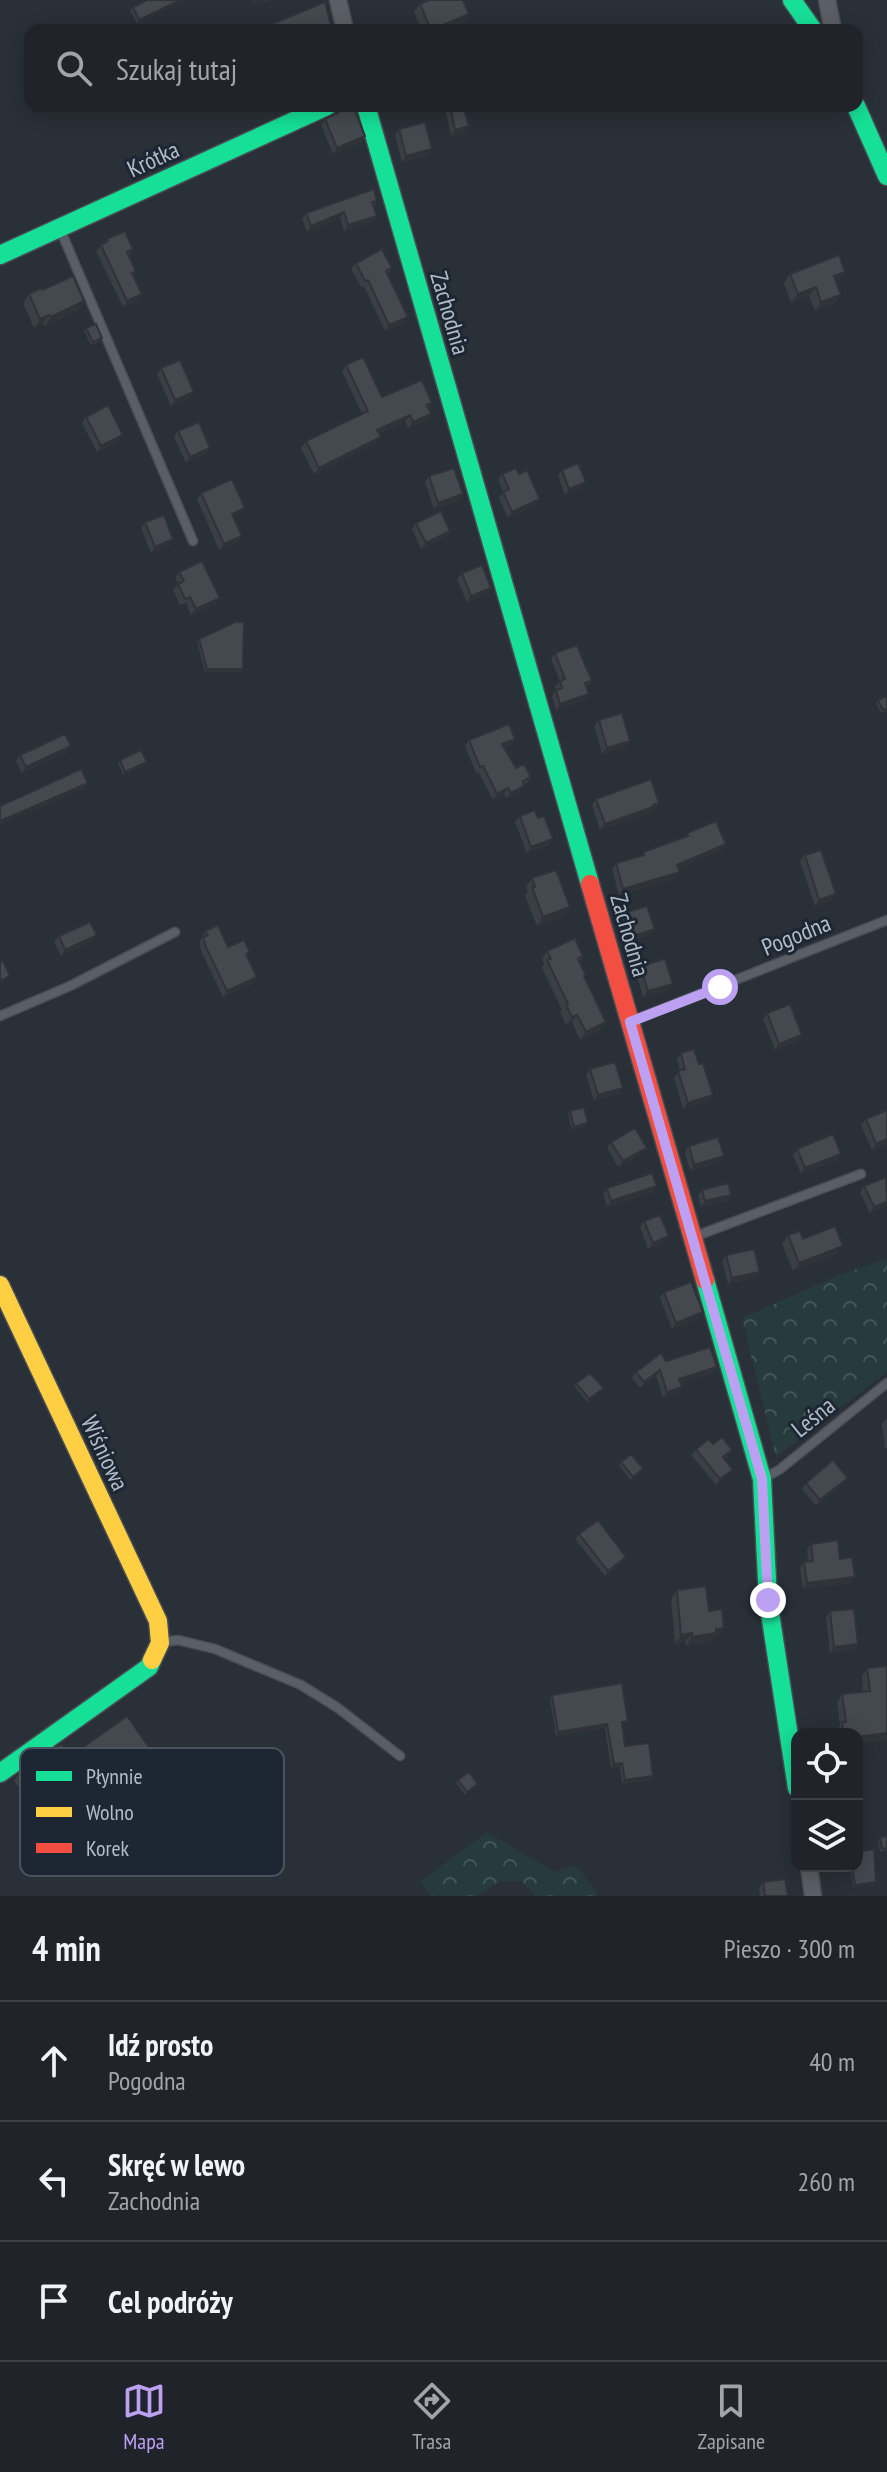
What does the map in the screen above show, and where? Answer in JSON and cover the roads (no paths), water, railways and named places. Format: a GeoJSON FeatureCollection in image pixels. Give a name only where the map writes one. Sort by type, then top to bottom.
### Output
{"type":"FeatureCollection","features":[{"type":"Feature","properties":{"kind":"street"},"geometry":{"type":"LineString","coordinates":[[338,0],[344,24]]}},
{"type":"Feature","properties":{"kind":"street"},"geometry":{"type":"LineString","coordinates":[[792,0],[809,24]]}},
{"type":"Feature","properties":{"kind":"street"},"geometry":{"type":"LineString","coordinates":[[827,0],[832,24]]}},
{"type":"Feature","properties":{"kind":"street","name":"Krótka"},"geometry":{"type":"LineString","coordinates":[[0,255],[314,112]]}},
{"type":"Feature","properties":{"kind":"street","name":"Zachodnia"},"geometry":{"type":"LineString","coordinates":[[368,112],[762,1479],[768,1600],[791,1749]]}},
{"type":"Feature","properties":{"kind":"street"},"geometry":{"type":"LineString","coordinates":[[859,112],[887,176]]}},
{"type":"Feature","properties":{"kind":"street","name":"Wiśniowa"},"geometry":{"type":"LineString","coordinates":[[0,1285],[158,1621],[160,1643]]}},
{"type":"Feature","properties":{"kind":"street"},"geometry":{"type":"LineString","coordinates":[[35,1748],[149,1667],[160,1643]]}},
{"type":"Feature","properties":{"kind":"street"},"geometry":{"type":"LineString","coordinates":[[0,1773],[20,1759]]}},
{"type":"Feature","properties":{"kind":"street"},"geometry":{"type":"LineString","coordinates":[[810,1872],[813,1896]]}},
{"type":"Feature","properties":{"kind":"lane"},"geometry":{"type":"LineString","coordinates":[[59,228],[193,541]]}},
{"type":"Feature","properties":{"kind":"lane","name":"Pogodna"},"geometry":{"type":"LineString","coordinates":[[630,1022],[887,920]]}},
{"type":"Feature","properties":{"kind":"lane"},"geometry":{"type":"LineString","coordinates":[[0,1016],[70,986],[175,932]]}},
{"type":"Feature","properties":{"kind":"lane"},"geometry":{"type":"LineString","coordinates":[[692,1238],[861,1174]]}},
{"type":"Feature","properties":{"kind":"lane","name":"Leśna"},"geometry":{"type":"LineString","coordinates":[[762,1479],[779,1470],[887,1383]]}},
{"type":"Feature","properties":{"kind":"lane"},"geometry":{"type":"LineString","coordinates":[[160,1643],[178,1640],[215,1649],[301,1685],[338,1708],[400,1756]]}}]}
